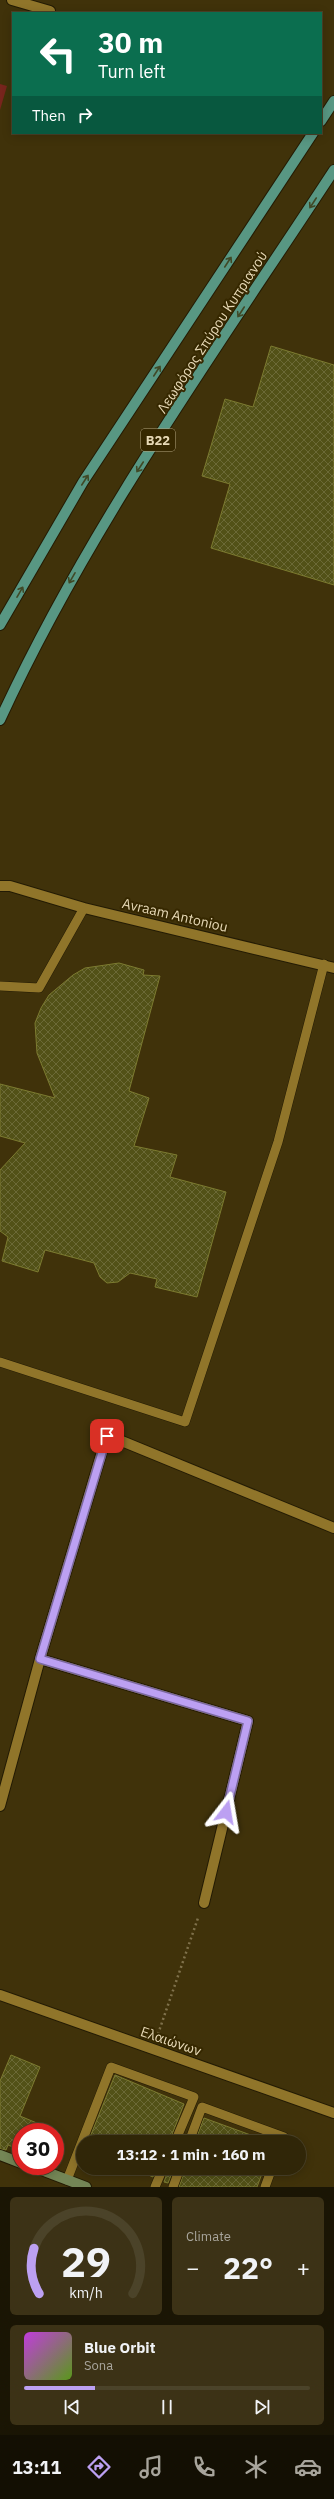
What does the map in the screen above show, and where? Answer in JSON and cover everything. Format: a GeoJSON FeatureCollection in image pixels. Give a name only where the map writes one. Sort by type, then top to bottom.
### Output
{"type":"FeatureCollection","features":[{"type":"Feature","properties":{"kind":"main road"},"geometry":{"type":"LineString","coordinates":[[322,119],[334,101]]}},
{"type":"Feature","properties":{"kind":"main road","name":"Λεωφόρος Σπύρου Κυπριανού"},"geometry":{"type":"LineString","coordinates":[[0,626],[83,482],[312,134]]}},
{"type":"Feature","properties":{"kind":"main road","name":"Λεωφόρος Σπύρου Κυπριανού"},"geometry":{"type":"LineString","coordinates":[[0,720],[22,671],[61,597],[112,511],[334,170]]}},
{"type":"Feature","properties":{"kind":"main road"},"geometry":{"type":"LineString","coordinates":[[0,2155],[12,2160]]}},
{"type":"Feature","properties":{"kind":"main road"},"geometry":{"type":"LineString","coordinates":[[54,2175],[86,2187]]}},
{"type":"Feature","properties":{"kind":"street"},"geometry":{"type":"LineString","coordinates":[[12,0],[50,11]]}},
{"type":"Feature","properties":{"kind":"street","name":"Avraam Antoniou"},"geometry":{"type":"LineString","coordinates":[[0,879],[5,886],[84,908],[324,964],[334,968]]}},
{"type":"Feature","properties":{"kind":"street"},"geometry":{"type":"LineString","coordinates":[[0,1806],[40,1659],[107,1436],[334,1528]]}},
{"type":"Feature","properties":{"kind":"street"},"geometry":{"type":"LineString","coordinates":[[40,1659],[248,1721],[204,1903]]}},
{"type":"Feature","properties":{"kind":"street","name":"Ελαιώνων"},"geometry":{"type":"LineString","coordinates":[[0,1995],[152,2050],[334,2113]]}},
{"type":"Feature","properties":{"kind":"lane"},"geometry":{"type":"LineString","coordinates":[[0,986],[39,988],[84,908]]}},
{"type":"Feature","properties":{"kind":"lane"},"geometry":{"type":"LineString","coordinates":[[0,1362],[185,1422],[278,1142],[324,964]]}},
{"type":"Feature","properties":{"kind":"lane"},"geometry":{"type":"LineString","coordinates":[[85,2135],[112,2067],[194,2097],[178,2135]]}},
{"type":"Feature","properties":{"kind":"lane"},"geometry":{"type":"LineString","coordinates":[[192,2135],[202,2107],[279,2135]]}},
{"type":"Feature","properties":{"kind":"lane"},"geometry":{"type":"LineString","coordinates":[[67,2180],[76,2157]]}},
{"type":"Feature","properties":{"kind":"lane"},"geometry":{"type":"LineString","coordinates":[[155,2187],[160,2175]]}},
{"type":"Feature","properties":{"kind":"lane"},"geometry":{"type":"LineString","coordinates":[[173,2187],[177,2175]]}},
{"type":"Feature","properties":{"kind":"lane"},"geometry":{"type":"LineString","coordinates":[[265,2187],[269,2175]]}},
{"type":"Feature","properties":{"kind":"path"},"geometry":{"type":"LineString","coordinates":[[152,2050],[204,1903]]}},
{"type":"Feature","properties":{"kind":"shaded area"},"geometry":{"type":"Polygon","coordinates":[[[0,84],[7,86],[0,110],[0,84]]]}},
{"type":"Feature","properties":{"kind":"building"},"geometry":{"type":"Polygon","coordinates":[[[271,346],[334,365],[334,585],[211,548],[230,484],[202,476],[225,399],[253,407],[271,346]]]}},
{"type":"Feature","properties":{"kind":"building"},"geometry":{"type":"Polygon","coordinates":[[[119,963],[144,970],[143,975],[160,976],[129,1091],[149,1098],[134,1146],[177,1155],[170,1177],[226,1192],[197,1297],[155,1287],[157,1279],[130,1273],[118,1282],[107,1283],[100,1277],[94,1263],[45,1250],[38,1272],[2,1261],[8,1237],[0,1231],[0,1170],[25,1143],[0,1136],[0,1084],[55,1098],[37,1053],[35,1023],[41,1008],[49,995],[73,975],[85,968],[119,963]]]}},
{"type":"Feature","properties":{"kind":"building"},"geometry":{"type":"Polygon","coordinates":[[[11,2055],[40,2067],[20,2116],[37,2123],[12,2123],[12,2147],[8,2145],[6,2150],[0,2149],[0,2081],[11,2055]]]}},
{"type":"Feature","properties":{"kind":"building"},"geometry":{"type":"Polygon","coordinates":[[[115,2075],[184,2104],[172,2135],[91,2135],[115,2075]]]}},
{"type":"Feature","properties":{"kind":"building"},"geometry":{"type":"Polygon","coordinates":[[[204,2118],[251,2135],[198,2135],[204,2118]]]}},
{"type":"Feature","properties":{"kind":"building"},"geometry":{"type":"Polygon","coordinates":[[[166,2175],[171,2175],[168,2183],[164,2182],[166,2175]]]}},
{"type":"Feature","properties":{"kind":"building"},"geometry":{"type":"Polygon","coordinates":[[[183,2175],[261,2175],[257,2187],[179,2187],[183,2175]]]}},
{"type":"Feature","properties":{"kind":"route"},"geometry":{"type":"LineString","coordinates":[[107,1436],[40,1659],[248,1721],[226,1812]]}}]}
